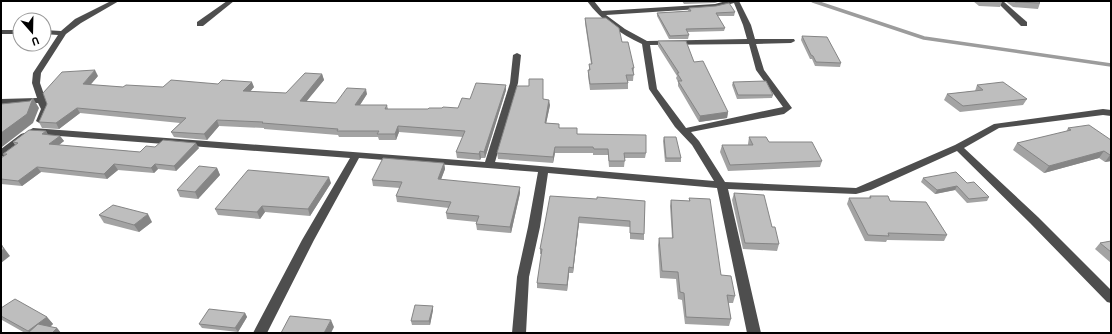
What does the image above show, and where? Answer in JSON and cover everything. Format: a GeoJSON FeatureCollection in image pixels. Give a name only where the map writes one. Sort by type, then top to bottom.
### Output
{"type":"FeatureCollection","features":[{"type":"Feature","properties":{"kind":"street"},"geometry":{"type":"LineString","coordinates":[[1,154],[31,131],[42,119],[45,109],[36,83],[38,73],[63,32],[78,21],[116,1]]}},
{"type":"Feature","properties":{"kind":"street"},"geometry":{"type":"LineString","coordinates":[[200,24],[231,1]]}},
{"type":"Feature","properties":{"kind":"street"},"geometry":{"type":"LineString","coordinates":[[590,1],[599,13],[626,35],[646,43],[790,41]]}},
{"type":"Feature","properties":{"kind":"street"},"geometry":{"type":"LineString","coordinates":[[599,13],[715,6],[735,1],[753,42],[760,70],[788,106],[788,109],[684,130]]}},
{"type":"Feature","properties":{"kind":"street"},"geometry":{"type":"LineString","coordinates":[[1000,1],[1024,24]]}},
{"type":"Feature","properties":{"kind":"street"},"geometry":{"type":"LineString","coordinates":[[1,32],[12,32]]}},
{"type":"Feature","properties":{"kind":"street"},"geometry":{"type":"LineString","coordinates":[[52,32],[63,32]]}},
{"type":"Feature","properties":{"kind":"street"},"geometry":{"type":"LineString","coordinates":[[646,43],[653,89],[678,125],[696,143],[722,185],[754,333]]}},
{"type":"Feature","properties":{"kind":"street"},"geometry":{"type":"LineString","coordinates":[[489,165],[514,83],[517,55]]}},
{"type":"Feature","properties":{"kind":"street"},"geometry":{"type":"LineString","coordinates":[[1,102],[42,100]]}},
{"type":"Feature","properties":{"kind":"street"},"geometry":{"type":"LineString","coordinates":[[31,131],[543,169],[722,185],[856,191],[867,188],[958,147],[998,126],[1103,112],[1111,113]]}},
{"type":"Feature","properties":{"kind":"street"},"geometry":{"type":"LineString","coordinates":[[958,147],[1034,220],[1111,298]]}},
{"type":"Feature","properties":{"kind":"street"},"geometry":{"type":"LineString","coordinates":[[260,333],[308,240],[356,155]]}},
{"type":"Feature","properties":{"kind":"street"},"geometry":{"type":"LineString","coordinates":[[519,333],[523,277],[534,227],[543,169]]}},
{"type":"Feature","properties":{"kind":"building"},"geometry":{"type":"Polygon","coordinates":[[[1014,1],[1038,1],[1040,3],[1015,2],[1014,1]]]}},
{"type":"Feature","properties":{"kind":"building"},"geometry":{"type":"Polygon","coordinates":[[[729,3],[735,12],[716,13],[725,28],[686,29],[689,35],[670,36],[657,13],[691,11],[689,8],[716,6],[729,3]]]}},
{"type":"Feature","properties":{"kind":"building"},"geometry":{"type":"Polygon","coordinates":[[[585,18],[606,18],[619,28],[622,42],[628,42],[634,68],[632,68],[634,75],[626,75],[628,83],[590,84],[588,70],[590,70],[589,64],[592,64],[585,18]]]}},
{"type":"Feature","properties":{"kind":"building"},"geometry":{"type":"Polygon","coordinates":[[[802,36],[827,37],[841,63],[816,62],[802,36]]]}},
{"type":"Feature","properties":{"kind":"building"},"geometry":{"type":"Polygon","coordinates":[[[658,41],[686,41],[694,62],[703,61],[728,112],[700,116],[678,81],[682,81],[677,73],[679,73],[658,41]]]}},
{"type":"Feature","properties":{"kind":"building"},"geometry":{"type":"Polygon","coordinates":[[[95,70],[83,84],[123,87],[126,85],[163,87],[171,80],[218,84],[222,80],[252,82],[243,91],[286,93],[305,73],[322,74],[300,101],[336,103],[347,88],[366,89],[355,105],[387,105],[385,109],[428,109],[443,107],[458,108],[462,98],[470,99],[476,83],[506,85],[484,152],[480,151],[479,154],[456,152],[465,131],[398,126],[395,134],[377,134],[379,131],[337,131],[338,129],[262,123],[263,122],[217,120],[204,134],[171,132],[186,118],[77,108],[56,123],[39,122],[47,104],[43,93],[62,72],[95,70]]]}},
{"type":"Feature","properties":{"kind":"building"},"geometry":{"type":"Polygon","coordinates":[[[529,79],[543,79],[543,99],[549,100],[545,123],[559,124],[559,128],[577,128],[577,134],[646,135],[646,153],[624,153],[625,161],[609,161],[608,149],[594,149],[593,147],[555,147],[553,157],[497,153],[517,86],[529,86],[529,79]]]}},
{"type":"Feature","properties":{"kind":"building"},"geometry":{"type":"Polygon","coordinates":[[[766,81],[773,95],[738,95],[733,82],[766,81]]]}},
{"type":"Feature","properties":{"kind":"building"},"geometry":{"type":"Polygon","coordinates":[[[1003,82],[1027,99],[963,106],[947,94],[983,90],[977,85],[1003,82]]]}},
{"type":"Feature","properties":{"kind":"building"},"geometry":{"type":"Polygon","coordinates":[[[33,98],[27,114],[1,133],[1,104],[30,101],[33,98]]]}},
{"type":"Feature","properties":{"kind":"building"},"geometry":{"type":"Polygon","coordinates":[[[1089,125],[1111,140],[1111,155],[1104,151],[1049,166],[1017,143],[1071,130],[1068,128],[1089,125]]]}},
{"type":"Feature","properties":{"kind":"building"},"geometry":{"type":"Polygon","coordinates":[[[29,130],[46,131],[42,134],[60,136],[49,144],[140,152],[146,146],[155,147],[163,140],[196,143],[174,166],[155,164],[151,168],[114,164],[104,174],[37,167],[18,181],[1,179],[1,158],[7,154],[3,154],[18,143],[13,142],[29,130]]]}},
{"type":"Feature","properties":{"kind":"building"},"geometry":{"type":"Polygon","coordinates":[[[664,137],[676,137],[681,158],[666,158],[664,137]]]}},
{"type":"Feature","properties":{"kind":"building"},"geometry":{"type":"Polygon","coordinates":[[[749,137],[766,137],[769,142],[812,142],[822,161],[730,165],[722,145],[753,145],[749,137]]]}},
{"type":"Feature","properties":{"kind":"building"},"geometry":{"type":"Polygon","coordinates":[[[383,158],[444,163],[438,179],[520,187],[510,227],[476,224],[479,216],[446,213],[451,202],[396,196],[402,182],[372,180],[383,158]]]}},
{"type":"Feature","properties":{"kind":"building"},"geometry":{"type":"Polygon","coordinates":[[[199,166],[217,168],[195,192],[177,190],[199,166]]]}},
{"type":"Feature","properties":{"kind":"building"},"geometry":{"type":"Polygon","coordinates":[[[248,170],[329,177],[308,209],[262,206],[257,212],[215,209],[248,170]]]}},
{"type":"Feature","properties":{"kind":"building"},"geometry":{"type":"Polygon","coordinates":[[[956,172],[967,183],[974,182],[989,197],[969,199],[957,186],[937,190],[923,178],[956,172]]]}},
{"type":"Feature","properties":{"kind":"building"},"geometry":{"type":"Polygon","coordinates":[[[734,193],[764,195],[772,227],[775,227],[779,244],[745,243],[734,193]]]}},
{"type":"Feature","properties":{"kind":"building"},"geometry":{"type":"Polygon","coordinates":[[[550,196],[597,199],[597,197],[645,201],[644,234],[630,233],[630,221],[579,217],[573,268],[569,267],[567,285],[537,283],[542,249],[540,249],[550,196]]]}},
{"type":"Feature","properties":{"kind":"building"},"geometry":{"type":"Polygon","coordinates":[[[870,196],[888,196],[890,201],[926,202],[947,235],[888,233],[889,236],[868,235],[849,198],[871,198],[870,196]]]}},
{"type":"Feature","properties":{"kind":"building"},"geometry":{"type":"Polygon","coordinates":[[[689,198],[710,199],[721,275],[731,276],[735,296],[727,295],[731,319],[686,317],[684,293],[680,292],[678,272],[662,271],[659,238],[673,238],[671,200],[690,201],[689,198]]]}},
{"type":"Feature","properties":{"kind":"building"},"geometry":{"type":"Polygon","coordinates":[[[113,205],[148,214],[134,225],[99,215],[113,205]]]}},
{"type":"Feature","properties":{"kind":"building"},"geometry":{"type":"Polygon","coordinates":[[[1111,241],[1111,252],[1100,243],[1111,241]]]}},
{"type":"Feature","properties":{"kind":"building"},"geometry":{"type":"Polygon","coordinates":[[[1,244],[4,249],[1,251],[1,244]]]}},
{"type":"Feature","properties":{"kind":"building"},"geometry":{"type":"Polygon","coordinates":[[[15,299],[47,317],[28,331],[1,316],[1,308],[15,299]]]}},
{"type":"Feature","properties":{"kind":"building"},"geometry":{"type":"Polygon","coordinates":[[[415,305],[433,306],[429,321],[411,321],[415,305]]]}},
{"type":"Feature","properties":{"kind":"building"},"geometry":{"type":"Polygon","coordinates":[[[209,309],[245,313],[235,328],[199,324],[209,309]]]}},
{"type":"Feature","properties":{"kind":"building"},"geometry":{"type":"Polygon","coordinates":[[[290,316],[331,320],[324,333],[281,333],[290,316]]]}},
{"type":"Feature","properties":{"kind":"building"},"geometry":{"type":"Polygon","coordinates":[[[38,324],[57,328],[52,333],[28,333],[38,324]]]}},
{"type":"Feature","properties":{"kind":"waterway"},"geometry":{"type":"LineString","coordinates":[[813,1],[924,38],[1111,65]]}}]}
